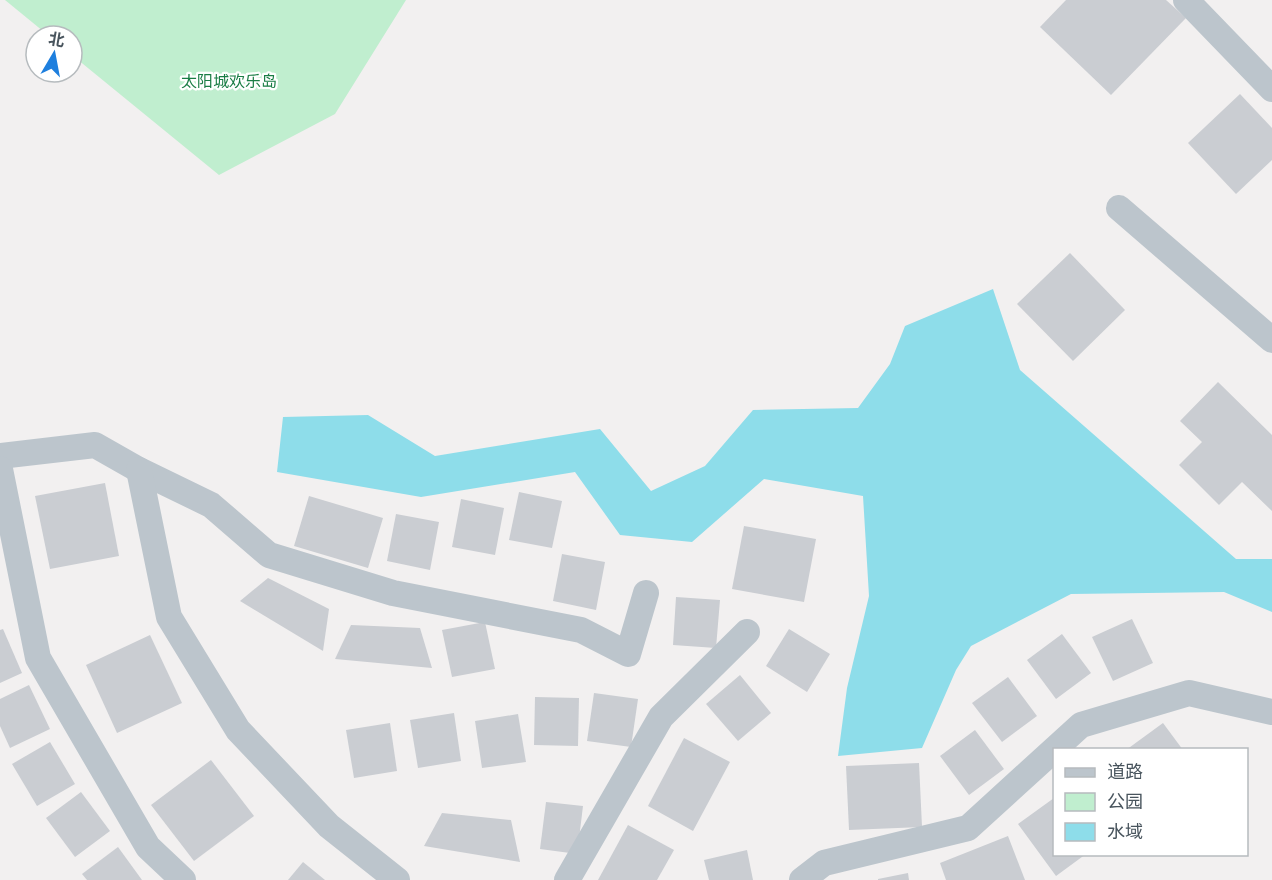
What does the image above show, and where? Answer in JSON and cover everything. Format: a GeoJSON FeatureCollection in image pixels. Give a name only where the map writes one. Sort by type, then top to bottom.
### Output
{"type":"FeatureCollection","features":[{"type":"Feature","properties":{"kind":"street"},"geometry":{"type":"LineString","coordinates":[[1186,0],[1272,89]]}},
{"type":"Feature","properties":{"kind":"street"},"geometry":{"type":"LineString","coordinates":[[1119,208],[1272,340]]}},
{"type":"Feature","properties":{"kind":"street"},"geometry":{"type":"LineString","coordinates":[[0,456],[95,445],[139,470],[211,505],[269,555],[393,593],[581,630],[628,654],[646,593]]}},
{"type":"Feature","properties":{"kind":"street"},"geometry":{"type":"LineString","coordinates":[[0,469],[38,658],[148,847],[183,880]]}},
{"type":"Feature","properties":{"kind":"street"},"geometry":{"type":"LineString","coordinates":[[139,470],[169,617],[238,730],[329,826],[397,880]]}},
{"type":"Feature","properties":{"kind":"street"},"geometry":{"type":"LineString","coordinates":[[567,880],[661,717],[747,632]]}},
{"type":"Feature","properties":{"kind":"street"},"geometry":{"type":"LineString","coordinates":[[1056,748],[1081,725],[1189,693],[1272,712]]}},
{"type":"Feature","properties":{"kind":"street"},"geometry":{"type":"LineString","coordinates":[[802,880],[824,863],[968,828],[1053,751]]}},
{"type":"Feature","properties":{"kind":"green space","name":"太阳城欢乐岛"},"geometry":{"type":"Polygon","coordinates":[[[5,0],[406,0],[335,114],[219,175],[84,65],[84,24],[34,24],[5,0]]]}},
{"type":"Feature","properties":{"kind":"water"},"geometry":{"type":"Polygon","coordinates":[[[993,289],[1020,370],[1236,559],[1272,559],[1272,612],[1224,592],[1071,594],[971,646],[956,670],[922,748],[838,756],[847,688],[869,596],[863,496],[764,479],[692,542],[620,535],[575,472],[421,497],[277,472],[283,417],[368,415],[435,456],[600,429],[651,491],[705,466],[753,410],[858,408],[890,364],[905,326],[993,289]]]}},
{"type":"Feature","properties":{"kind":"building"},"geometry":{"type":"Polygon","coordinates":[[[1066,0],[1166,0],[1186,18],[1111,95],[1040,27],[1066,0]]]}},
{"type":"Feature","properties":{"kind":"building"},"geometry":{"type":"Polygon","coordinates":[[[1240,94],[1272,128],[1272,160],[1236,194],[1188,143],[1240,94]]]}},
{"type":"Feature","properties":{"kind":"building"},"geometry":{"type":"Polygon","coordinates":[[[1070,253],[1125,310],[1073,361],[1017,304],[1070,253]]]}},
{"type":"Feature","properties":{"kind":"building"},"geometry":{"type":"Polygon","coordinates":[[[1218,382],[1272,435],[1272,511],[1242,482],[1219,505],[1179,465],[1202,442],[1180,421],[1218,382]]]}},
{"type":"Feature","properties":{"kind":"building"},"geometry":{"type":"Polygon","coordinates":[[[105,483],[119,556],[50,569],[35,496],[105,483]]]}},
{"type":"Feature","properties":{"kind":"building"},"geometry":{"type":"Polygon","coordinates":[[[519,492],[562,501],[552,548],[509,540],[519,492]]]}},
{"type":"Feature","properties":{"kind":"building"},"geometry":{"type":"Polygon","coordinates":[[[309,496],[383,518],[368,568],[294,546],[309,496]]]}},
{"type":"Feature","properties":{"kind":"building"},"geometry":{"type":"Polygon","coordinates":[[[461,499],[504,508],[495,555],[452,547],[461,499]]]}},
{"type":"Feature","properties":{"kind":"building"},"geometry":{"type":"Polygon","coordinates":[[[396,514],[439,522],[430,570],[387,561],[396,514]]]}},
{"type":"Feature","properties":{"kind":"building"},"geometry":{"type":"Polygon","coordinates":[[[744,526],[816,539],[804,602],[732,589],[744,526]]]}},
{"type":"Feature","properties":{"kind":"building"},"geometry":{"type":"Polygon","coordinates":[[[562,554],[605,562],[596,610],[553,601],[562,554]]]}},
{"type":"Feature","properties":{"kind":"building"},"geometry":{"type":"Polygon","coordinates":[[[268,578],[329,609],[323,651],[240,601],[268,578]]]}},
{"type":"Feature","properties":{"kind":"building"},"geometry":{"type":"Polygon","coordinates":[[[676,597],[720,600],[716,648],[673,645],[676,597]]]}},
{"type":"Feature","properties":{"kind":"building"},"geometry":{"type":"Polygon","coordinates":[[[1132,619],[1153,663],[1113,681],[1092,637],[1132,619]]]}},
{"type":"Feature","properties":{"kind":"building"},"geometry":{"type":"Polygon","coordinates":[[[485,622],[495,669],[452,677],[442,630],[485,622]]]}},
{"type":"Feature","properties":{"kind":"building"},"geometry":{"type":"Polygon","coordinates":[[[351,625],[420,628],[432,668],[335,659],[351,625]]]}},
{"type":"Feature","properties":{"kind":"building"},"geometry":{"type":"Polygon","coordinates":[[[3,629],[22,673],[0,683],[0,630],[3,629]]]}},
{"type":"Feature","properties":{"kind":"building"},"geometry":{"type":"Polygon","coordinates":[[[789,629],[830,654],[807,692],[766,666],[789,629]]]}},
{"type":"Feature","properties":{"kind":"building"},"geometry":{"type":"Polygon","coordinates":[[[1062,634],[1091,673],[1056,699],[1027,660],[1062,634]]]}},
{"type":"Feature","properties":{"kind":"building"},"geometry":{"type":"Polygon","coordinates":[[[150,635],[182,703],[117,733],[86,665],[150,635]]]}},
{"type":"Feature","properties":{"kind":"building"},"geometry":{"type":"Polygon","coordinates":[[[740,675],[771,713],[738,741],[706,704],[740,675]]]}},
{"type":"Feature","properties":{"kind":"building"},"geometry":{"type":"Polygon","coordinates":[[[1008,677],[1037,716],[1002,742],[972,703],[1008,677]]]}},
{"type":"Feature","properties":{"kind":"building"},"geometry":{"type":"Polygon","coordinates":[[[29,685],[50,729],[10,748],[0,726],[0,699],[29,685]]]}},
{"type":"Feature","properties":{"kind":"building"},"geometry":{"type":"Polygon","coordinates":[[[594,693],[638,699],[631,747],[587,741],[594,693]]]}},
{"type":"Feature","properties":{"kind":"building"},"geometry":{"type":"Polygon","coordinates":[[[535,697],[579,698],[578,746],[534,745],[535,697]]]}},
{"type":"Feature","properties":{"kind":"building"},"geometry":{"type":"Polygon","coordinates":[[[454,713],[461,761],[418,768],[410,720],[454,713]]]}},
{"type":"Feature","properties":{"kind":"building"},"geometry":{"type":"Polygon","coordinates":[[[518,714],[526,762],[482,768],[475,721],[518,714]]]}},
{"type":"Feature","properties":{"kind":"building"},"geometry":{"type":"Polygon","coordinates":[[[390,723],[397,771],[354,778],[346,730],[390,723]]]}},
{"type":"Feature","properties":{"kind":"building"},"geometry":{"type":"Polygon","coordinates":[[[1163,723],[1182,748],[1129,748],[1163,723]]]}},
{"type":"Feature","properties":{"kind":"building"},"geometry":{"type":"Polygon","coordinates":[[[975,730],[1004,769],[969,795],[940,756],[975,730]]]}},
{"type":"Feature","properties":{"kind":"building"},"geometry":{"type":"Polygon","coordinates":[[[684,738],[730,762],[693,831],[648,806],[684,738]]]}},
{"type":"Feature","properties":{"kind":"building"},"geometry":{"type":"Polygon","coordinates":[[[50,742],[75,784],[37,806],[12,764],[50,742]]]}},
{"type":"Feature","properties":{"kind":"building"},"geometry":{"type":"Polygon","coordinates":[[[211,760],[254,816],[194,861],[151,805],[211,760]]]}},
{"type":"Feature","properties":{"kind":"building"},"geometry":{"type":"Polygon","coordinates":[[[919,763],[922,827],[849,830],[846,766],[919,763]]]}},
{"type":"Feature","properties":{"kind":"building"},"geometry":{"type":"Polygon","coordinates":[[[81,792],[110,831],[75,857],[46,818],[81,792]]]}},
{"type":"Feature","properties":{"kind":"building"},"geometry":{"type":"Polygon","coordinates":[[[1053,799],[1053,856],[1083,856],[1056,876],[1018,824],[1053,799]]]}},
{"type":"Feature","properties":{"kind":"building"},"geometry":{"type":"Polygon","coordinates":[[[546,802],[583,806],[579,839],[570,853],[540,849],[546,802]]]}},
{"type":"Feature","properties":{"kind":"building"},"geometry":{"type":"Polygon","coordinates":[[[442,813],[511,820],[520,862],[424,846],[442,813]]]}},
{"type":"Feature","properties":{"kind":"building"},"geometry":{"type":"Polygon","coordinates":[[[628,825],[674,850],[657,880],[598,880],[628,825]]]}},
{"type":"Feature","properties":{"kind":"building"},"geometry":{"type":"Polygon","coordinates":[[[1008,836],[1025,880],[946,880],[940,863],[1008,836]]]}},
{"type":"Feature","properties":{"kind":"building"},"geometry":{"type":"Polygon","coordinates":[[[118,847],[142,880],[87,880],[82,874],[118,847]]]}},
{"type":"Feature","properties":{"kind":"building"},"geometry":{"type":"Polygon","coordinates":[[[747,850],[753,880],[709,880],[704,860],[747,850]]]}},
{"type":"Feature","properties":{"kind":"building"},"geometry":{"type":"Polygon","coordinates":[[[303,862],[325,880],[288,880],[303,862]]]}},
{"type":"Feature","properties":{"kind":"building"},"geometry":{"type":"Polygon","coordinates":[[[908,873],[909,880],[878,880],[878,879],[908,873]]]}}]}
